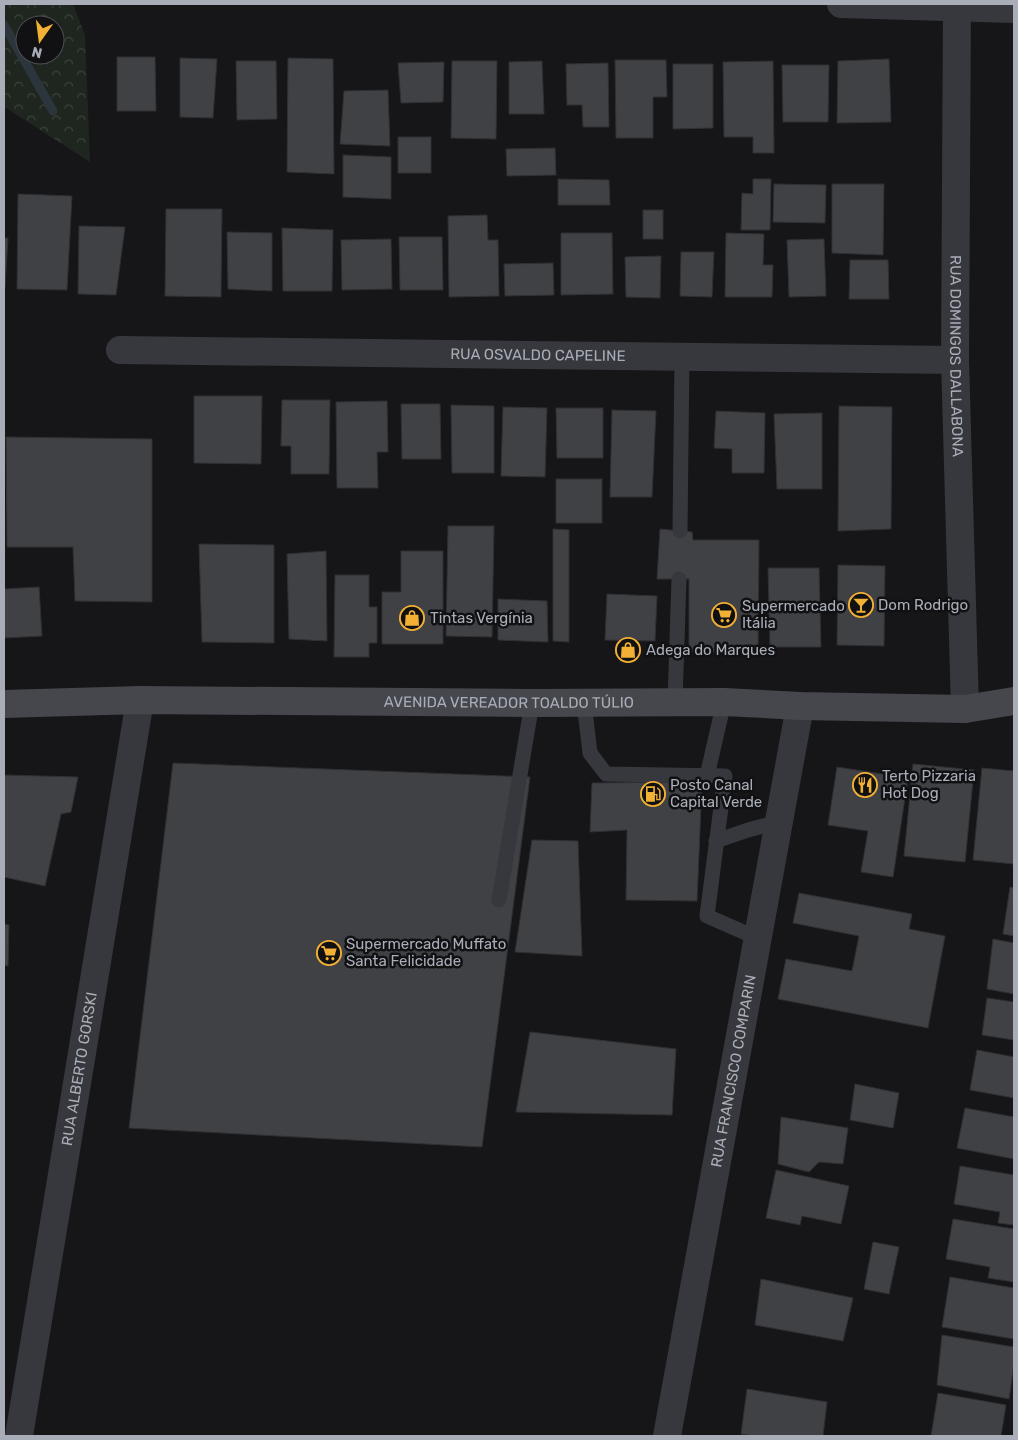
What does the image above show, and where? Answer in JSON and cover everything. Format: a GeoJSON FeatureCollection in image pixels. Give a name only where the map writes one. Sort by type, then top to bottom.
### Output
{"type":"FeatureCollection","features":[{"type":"Feature","properties":{"kind":"main road","name":"AVENIDA VEREADOR TOALDO TÚLIO"},"geometry":{"type":"LineString","coordinates":[[4,704],[140,700],[532,703],[724,702],[800,706],[965,708],[1014,701]]}},
{"type":"Feature","properties":{"kind":"street"},"geometry":{"type":"LineString","coordinates":[[841,4],[1014,9]]}},
{"type":"Feature","properties":{"kind":"street","name":"RUA DOMINGOS DALLABONA"},"geometry":{"type":"LineString","coordinates":[[957,6],[955,360],[965,708]]}},
{"type":"Feature","properties":{"kind":"street","name":"RUA OSVALDO CAPELINE"},"geometry":{"type":"LineString","coordinates":[[120,350],[955,360]]}},
{"type":"Feature","properties":{"kind":"street","name":"RUA ALBERTO GORSKI"},"geometry":{"type":"LineString","coordinates":[[20,1436],[140,700]]}},
{"type":"Feature","properties":{"kind":"street","name":"RUA FRANCISCO COMPARIN"},"geometry":{"type":"LineString","coordinates":[[667,1436],[800,706]]}},
{"type":"Feature","properties":{"kind":"lane"},"geometry":{"type":"LineString","coordinates":[[680,531],[682,356]]}},
{"type":"Feature","properties":{"kind":"lane"},"geometry":{"type":"LineString","coordinates":[[675,702],[680,579]]}},
{"type":"Feature","properties":{"kind":"lane"},"geometry":{"type":"LineString","coordinates":[[584,702],[590,753],[606,774],[724,776],[707,916],[757,938]]}},
{"type":"Feature","properties":{"kind":"lane"},"geometry":{"type":"LineString","coordinates":[[707,776],[724,702]]}},
{"type":"Feature","properties":{"kind":"lane"},"geometry":{"type":"LineString","coordinates":[[499,900],[532,703]]}},
{"type":"Feature","properties":{"kind":"lane"},"geometry":{"type":"LineString","coordinates":[[716,841],[778,822]]}},
{"type":"Feature","properties":{"kind":"green space"},"geometry":{"type":"Polygon","coordinates":[[[4,4],[73,4],[85,35],[90,162],[4,108],[4,4]]]}},
{"type":"Feature","properties":{"kind":"building"},"geometry":{"type":"Polygon","coordinates":[[[117,57],[155,57],[156,111],[117,111],[117,57]]]}},
{"type":"Feature","properties":{"kind":"building"},"geometry":{"type":"Polygon","coordinates":[[[180,58],[217,59],[213,118],[180,117],[180,58]]]}},
{"type":"Feature","properties":{"kind":"building"},"geometry":{"type":"Polygon","coordinates":[[[288,58],[333,59],[334,174],[287,172],[288,58]]]}},
{"type":"Feature","properties":{"kind":"building"},"geometry":{"type":"Polygon","coordinates":[[[889,59],[891,122],[837,123],[838,61],[889,59]]]}},
{"type":"Feature","properties":{"kind":"building"},"geometry":{"type":"Polygon","coordinates":[[[615,60],[666,60],[667,97],[653,97],[653,138],[616,138],[615,60]]]}},
{"type":"Feature","properties":{"kind":"building"},"geometry":{"type":"Polygon","coordinates":[[[236,61],[276,61],[277,119],[237,120],[236,61]]]}},
{"type":"Feature","properties":{"kind":"building"},"geometry":{"type":"Polygon","coordinates":[[[452,61],[497,61],[496,139],[451,138],[452,61]]]}},
{"type":"Feature","properties":{"kind":"building"},"geometry":{"type":"Polygon","coordinates":[[[542,61],[544,114],[509,114],[509,62],[542,61]]]}},
{"type":"Feature","properties":{"kind":"building"},"geometry":{"type":"Polygon","coordinates":[[[773,61],[774,153],[753,153],[753,137],[724,137],[723,62],[773,61]]]}},
{"type":"Feature","properties":{"kind":"building"},"geometry":{"type":"Polygon","coordinates":[[[444,62],[443,102],[401,103],[398,63],[444,62]]]}},
{"type":"Feature","properties":{"kind":"building"},"geometry":{"type":"Polygon","coordinates":[[[608,63],[609,127],[583,127],[582,105],[567,105],[566,64],[608,63]]]}},
{"type":"Feature","properties":{"kind":"building"},"geometry":{"type":"Polygon","coordinates":[[[673,64],[713,64],[713,128],[673,129],[673,64]]]}},
{"type":"Feature","properties":{"kind":"building"},"geometry":{"type":"Polygon","coordinates":[[[782,65],[829,65],[828,122],[783,122],[782,65]]]}},
{"type":"Feature","properties":{"kind":"building"},"geometry":{"type":"Polygon","coordinates":[[[388,90],[390,146],[340,144],[344,91],[388,90]]]}},
{"type":"Feature","properties":{"kind":"building"},"geometry":{"type":"Polygon","coordinates":[[[398,137],[431,137],[431,173],[398,173],[398,137]]]}},
{"type":"Feature","properties":{"kind":"building"},"geometry":{"type":"Polygon","coordinates":[[[555,148],[556,175],[507,176],[506,149],[555,148]]]}},
{"type":"Feature","properties":{"kind":"building"},"geometry":{"type":"Polygon","coordinates":[[[343,155],[391,157],[391,199],[343,197],[343,155]]]}},
{"type":"Feature","properties":{"kind":"building"},"geometry":{"type":"Polygon","coordinates":[[[558,179],[609,180],[610,205],[558,205],[558,179]]]}},
{"type":"Feature","properties":{"kind":"building"},"geometry":{"type":"Polygon","coordinates":[[[753,179],[771,179],[770,230],[741,230],[742,193],[753,194],[753,179]]]}},
{"type":"Feature","properties":{"kind":"building"},"geometry":{"type":"Polygon","coordinates":[[[774,184],[826,185],[825,223],[773,222],[774,184]]]}},
{"type":"Feature","properties":{"kind":"building"},"geometry":{"type":"Polygon","coordinates":[[[832,184],[884,184],[883,255],[832,253],[832,184]]]}},
{"type":"Feature","properties":{"kind":"building"},"geometry":{"type":"Polygon","coordinates":[[[18,194],[72,196],[67,290],[17,289],[18,194]]]}},
{"type":"Feature","properties":{"kind":"building"},"geometry":{"type":"Polygon","coordinates":[[[166,209],[222,209],[221,297],[165,296],[166,209]]]}},
{"type":"Feature","properties":{"kind":"building"},"geometry":{"type":"Polygon","coordinates":[[[643,210],[663,210],[663,239],[643,239],[643,210]]]}},
{"type":"Feature","properties":{"kind":"building"},"geometry":{"type":"Polygon","coordinates":[[[487,215],[488,240],[498,240],[499,296],[449,297],[448,216],[487,215]]]}},
{"type":"Feature","properties":{"kind":"building"},"geometry":{"type":"Polygon","coordinates":[[[79,226],[125,227],[116,295],[78,294],[79,226]]]}},
{"type":"Feature","properties":{"kind":"building"},"geometry":{"type":"Polygon","coordinates":[[[282,228],[333,230],[332,291],[283,291],[282,228]]]}},
{"type":"Feature","properties":{"kind":"building"},"geometry":{"type":"Polygon","coordinates":[[[227,232],[272,233],[272,291],[228,289],[227,232]]]}},
{"type":"Feature","properties":{"kind":"building"},"geometry":{"type":"Polygon","coordinates":[[[561,233],[612,233],[613,294],[561,295],[561,233]]]}},
{"type":"Feature","properties":{"kind":"building"},"geometry":{"type":"Polygon","coordinates":[[[726,233],[764,234],[763,265],[773,265],[772,297],[725,297],[726,233]]]}},
{"type":"Feature","properties":{"kind":"building"},"geometry":{"type":"Polygon","coordinates":[[[399,237],[442,237],[443,290],[400,290],[399,237]]]}},
{"type":"Feature","properties":{"kind":"building"},"geometry":{"type":"Polygon","coordinates":[[[4,238],[8,238],[5,288],[4,288],[4,238]]]}},
{"type":"Feature","properties":{"kind":"building"},"geometry":{"type":"Polygon","coordinates":[[[391,239],[392,289],[342,290],[341,240],[391,239]]]}},
{"type":"Feature","properties":{"kind":"building"},"geometry":{"type":"Polygon","coordinates":[[[824,239],[826,296],[789,297],[787,240],[824,239]]]}},
{"type":"Feature","properties":{"kind":"building"},"geometry":{"type":"Polygon","coordinates":[[[681,252],[714,252],[712,297],[680,296],[681,252]]]}},
{"type":"Feature","properties":{"kind":"building"},"geometry":{"type":"Polygon","coordinates":[[[661,256],[660,298],[626,297],[625,257],[661,256]]]}},
{"type":"Feature","properties":{"kind":"building"},"geometry":{"type":"Polygon","coordinates":[[[850,260],[888,260],[889,299],[849,299],[850,260]]]}},
{"type":"Feature","properties":{"kind":"building"},"geometry":{"type":"Polygon","coordinates":[[[553,263],[554,295],[505,296],[504,264],[553,263]]]}},
{"type":"Feature","properties":{"kind":"building"},"geometry":{"type":"Polygon","coordinates":[[[194,396],[262,396],[261,464],[194,463],[194,396]]]}},
{"type":"Feature","properties":{"kind":"building"},"geometry":{"type":"Polygon","coordinates":[[[282,400],[330,400],[329,474],[291,474],[291,446],[281,446],[282,400]]]}},
{"type":"Feature","properties":{"kind":"building"},"geometry":{"type":"Polygon","coordinates":[[[387,401],[388,452],[377,452],[378,488],[337,488],[336,402],[387,401]]]}},
{"type":"Feature","properties":{"kind":"building"},"geometry":{"type":"Polygon","coordinates":[[[401,404],[440,404],[441,459],[402,459],[401,404]]]}},
{"type":"Feature","properties":{"kind":"building"},"geometry":{"type":"Polygon","coordinates":[[[451,405],[494,406],[494,473],[452,473],[451,405]]]}},
{"type":"Feature","properties":{"kind":"building"},"geometry":{"type":"Polygon","coordinates":[[[839,406],[892,407],[891,529],[838,531],[839,406]]]}},
{"type":"Feature","properties":{"kind":"building"},"geometry":{"type":"Polygon","coordinates":[[[503,407],[547,408],[545,477],[501,476],[503,407]]]}},
{"type":"Feature","properties":{"kind":"building"},"geometry":{"type":"Polygon","coordinates":[[[556,408],[603,408],[603,458],[557,458],[556,408]]]}},
{"type":"Feature","properties":{"kind":"building"},"geometry":{"type":"Polygon","coordinates":[[[612,410],[656,411],[652,497],[610,497],[612,410]]]}},
{"type":"Feature","properties":{"kind":"building"},"geometry":{"type":"Polygon","coordinates":[[[716,411],[765,413],[764,473],[732,473],[732,449],[714,448],[716,411]]]}},
{"type":"Feature","properties":{"kind":"building"},"geometry":{"type":"Polygon","coordinates":[[[822,413],[822,489],[777,489],[774,414],[822,413]]]}},
{"type":"Feature","properties":{"kind":"building"},"geometry":{"type":"Polygon","coordinates":[[[6,437],[152,439],[152,602],[75,601],[73,547],[7,547],[6,437]]]}},
{"type":"Feature","properties":{"kind":"building"},"geometry":{"type":"Polygon","coordinates":[[[556,479],[602,479],[602,523],[556,523],[556,479]]]}},
{"type":"Feature","properties":{"kind":"building"},"geometry":{"type":"Polygon","coordinates":[[[448,526],[494,526],[492,637],[446,636],[448,526]]]}},
{"type":"Feature","properties":{"kind":"building"},"geometry":{"type":"Polygon","coordinates":[[[553,529],[569,530],[569,642],[553,641],[553,529]]]}},
{"type":"Feature","properties":{"kind":"building","name":"Supermercado Itália"},"geometry":{"type":"Polygon","coordinates":[[[660,529],[692,532],[693,540],[759,540],[758,652],[689,652],[689,579],[657,579],[660,529]]]}},
{"type":"Feature","properties":{"kind":"building"},"geometry":{"type":"Polygon","coordinates":[[[199,544],[274,545],[274,643],[202,642],[199,544]]]}},
{"type":"Feature","properties":{"kind":"building"},"geometry":{"type":"Polygon","coordinates":[[[326,551],[327,641],[289,639],[287,554],[326,551]]]}},
{"type":"Feature","properties":{"kind":"building","name":"Tintas Vergínia"},"geometry":{"type":"Polygon","coordinates":[[[401,551],[443,551],[443,644],[382,644],[382,592],[401,592],[401,551]]]}},
{"type":"Feature","properties":{"kind":"building","name":"Dom Rodrigo"},"geometry":{"type":"Polygon","coordinates":[[[838,565],[885,566],[884,646],[837,645],[838,565]]]}},
{"type":"Feature","properties":{"kind":"building"},"geometry":{"type":"Polygon","coordinates":[[[768,568],[819,568],[821,647],[770,647],[768,568]]]}},
{"type":"Feature","properties":{"kind":"building"},"geometry":{"type":"Polygon","coordinates":[[[335,575],[369,575],[369,607],[377,607],[377,643],[369,643],[369,657],[334,657],[335,575]]]}},
{"type":"Feature","properties":{"kind":"building"},"geometry":{"type":"Polygon","coordinates":[[[39,587],[42,636],[4,638],[4,589],[39,587]]]}},
{"type":"Feature","properties":{"kind":"building"},"geometry":{"type":"Polygon","coordinates":[[[607,594],[657,596],[655,641],[605,640],[607,594]]]}},
{"type":"Feature","properties":{"kind":"building"},"geometry":{"type":"Polygon","coordinates":[[[498,599],[547,601],[548,642],[498,640],[498,599]]]}},
{"type":"Feature","properties":{"kind":"building","name":"Supermercado Muffato Santa Felicidade"},"geometry":{"type":"Polygon","coordinates":[[[173,763],[530,777],[482,1147],[129,1128],[173,763]]]}},
{"type":"Feature","properties":{"kind":"building"},"geometry":{"type":"Polygon","coordinates":[[[913,764],[974,770],[965,862],[904,856],[913,764]]]}},
{"type":"Feature","properties":{"kind":"building"},"geometry":{"type":"Polygon","coordinates":[[[837,767],[908,778],[893,877],[861,872],[868,831],[828,825],[837,767]]]}},
{"type":"Feature","properties":{"kind":"building"},"geometry":{"type":"Polygon","coordinates":[[[982,768],[1014,771],[1014,864],[973,860],[982,768]]]}},
{"type":"Feature","properties":{"kind":"building"},"geometry":{"type":"Polygon","coordinates":[[[4,775],[78,777],[71,812],[61,814],[45,886],[4,877],[4,775]]]}},
{"type":"Feature","properties":{"kind":"building"},"geometry":{"type":"Polygon","coordinates":[[[702,782],[697,901],[626,900],[627,830],[590,832],[592,783],[702,782]]]}},
{"type":"Feature","properties":{"kind":"building"},"geometry":{"type":"Polygon","coordinates":[[[532,840],[578,841],[582,956],[515,952],[532,840]]]}},
{"type":"Feature","properties":{"kind":"building"},"geometry":{"type":"Polygon","coordinates":[[[1010,887],[1014,888],[1014,936],[1003,934],[1010,887]]]}},
{"type":"Feature","properties":{"kind":"building"},"geometry":{"type":"Polygon","coordinates":[[[799,893],[912,914],[909,929],[945,936],[928,1028],[778,999],[786,959],[852,971],[859,936],[793,923],[799,893]]]}},
{"type":"Feature","properties":{"kind":"building"},"geometry":{"type":"Polygon","coordinates":[[[4,924],[9,925],[8,966],[4,965],[4,924]]]}},
{"type":"Feature","properties":{"kind":"building"},"geometry":{"type":"Polygon","coordinates":[[[993,939],[1014,943],[1014,994],[987,989],[993,939]]]}},
{"type":"Feature","properties":{"kind":"building"},"geometry":{"type":"Polygon","coordinates":[[[987,998],[1014,1002],[1014,1040],[982,1035],[987,998]]]}},
{"type":"Feature","properties":{"kind":"building"},"geometry":{"type":"Polygon","coordinates":[[[530,1032],[676,1049],[672,1115],[516,1112],[530,1032]]]}},
{"type":"Feature","properties":{"kind":"building"},"geometry":{"type":"Polygon","coordinates":[[[977,1050],[1014,1057],[1014,1098],[970,1090],[977,1050]]]}},
{"type":"Feature","properties":{"kind":"building"},"geometry":{"type":"Polygon","coordinates":[[[855,1084],[899,1093],[893,1128],[850,1120],[855,1084]]]}},
{"type":"Feature","properties":{"kind":"building"},"geometry":{"type":"Polygon","coordinates":[[[965,1108],[1014,1117],[1014,1159],[957,1148],[965,1108]]]}},
{"type":"Feature","properties":{"kind":"building"},"geometry":{"type":"Polygon","coordinates":[[[781,1117],[848,1128],[843,1164],[819,1162],[809,1172],[778,1164],[781,1117]]]}},
{"type":"Feature","properties":{"kind":"building"},"geometry":{"type":"Polygon","coordinates":[[[960,1166],[1014,1175],[1014,1225],[998,1223],[1000,1212],[954,1204],[960,1166]]]}},
{"type":"Feature","properties":{"kind":"building"},"geometry":{"type":"Polygon","coordinates":[[[776,1170],[849,1186],[841,1224],[802,1216],[800,1225],[766,1218],[776,1170]]]}},
{"type":"Feature","properties":{"kind":"building"},"geometry":{"type":"Polygon","coordinates":[[[953,1219],[1014,1229],[1014,1282],[988,1278],[990,1267],[946,1259],[953,1219]]]}},
{"type":"Feature","properties":{"kind":"building"},"geometry":{"type":"Polygon","coordinates":[[[873,1242],[899,1247],[889,1294],[864,1289],[873,1242]]]}},
{"type":"Feature","properties":{"kind":"building"},"geometry":{"type":"Polygon","coordinates":[[[950,1277],[1014,1288],[1014,1339],[942,1327],[950,1277]]]}},
{"type":"Feature","properties":{"kind":"building"},"geometry":{"type":"Polygon","coordinates":[[[761,1279],[853,1298],[843,1341],[755,1325],[761,1279]]]}},
{"type":"Feature","properties":{"kind":"building"},"geometry":{"type":"Polygon","coordinates":[[[942,1335],[1014,1347],[1014,1363],[1009,1399],[937,1385],[942,1335]]]}},
{"type":"Feature","properties":{"kind":"building"},"geometry":{"type":"Polygon","coordinates":[[[747,1389],[827,1402],[823,1436],[754,1436],[741,1434],[747,1389]]]}},
{"type":"Feature","properties":{"kind":"building"},"geometry":{"type":"Polygon","coordinates":[[[938,1393],[1006,1405],[1001,1436],[931,1436],[938,1393]]]}},
{"type":"Feature","properties":{"kind":"waterway"},"geometry":{"type":"LineString","coordinates":[[4,25],[53,111]]}},
{"type":"Feature","properties":{"kind":"place","name":"Dom Rodrigo"},"geometry":{"type":"Point","coordinates":[861,605]}},
{"type":"Feature","properties":{"kind":"place","name":"Supermercado Itália"},"geometry":{"type":"Point","coordinates":[724,615]}},
{"type":"Feature","properties":{"kind":"place","name":"Tintas Vergínia"},"geometry":{"type":"Point","coordinates":[412,618]}},
{"type":"Feature","properties":{"kind":"place","name":"Adega do Marques"},"geometry":{"type":"Point","coordinates":[628,650]}},
{"type":"Feature","properties":{"kind":"place","name":"Terto Pizzaria Hot Dog"},"geometry":{"type":"Point","coordinates":[865,785]}},
{"type":"Feature","properties":{"kind":"place","name":"Posto Canal Capital Verde"},"geometry":{"type":"Point","coordinates":[653,794]}},
{"type":"Feature","properties":{"kind":"place","name":"Supermercado Muffato Santa Felicidade"},"geometry":{"type":"Point","coordinates":[329,953]}}]}
